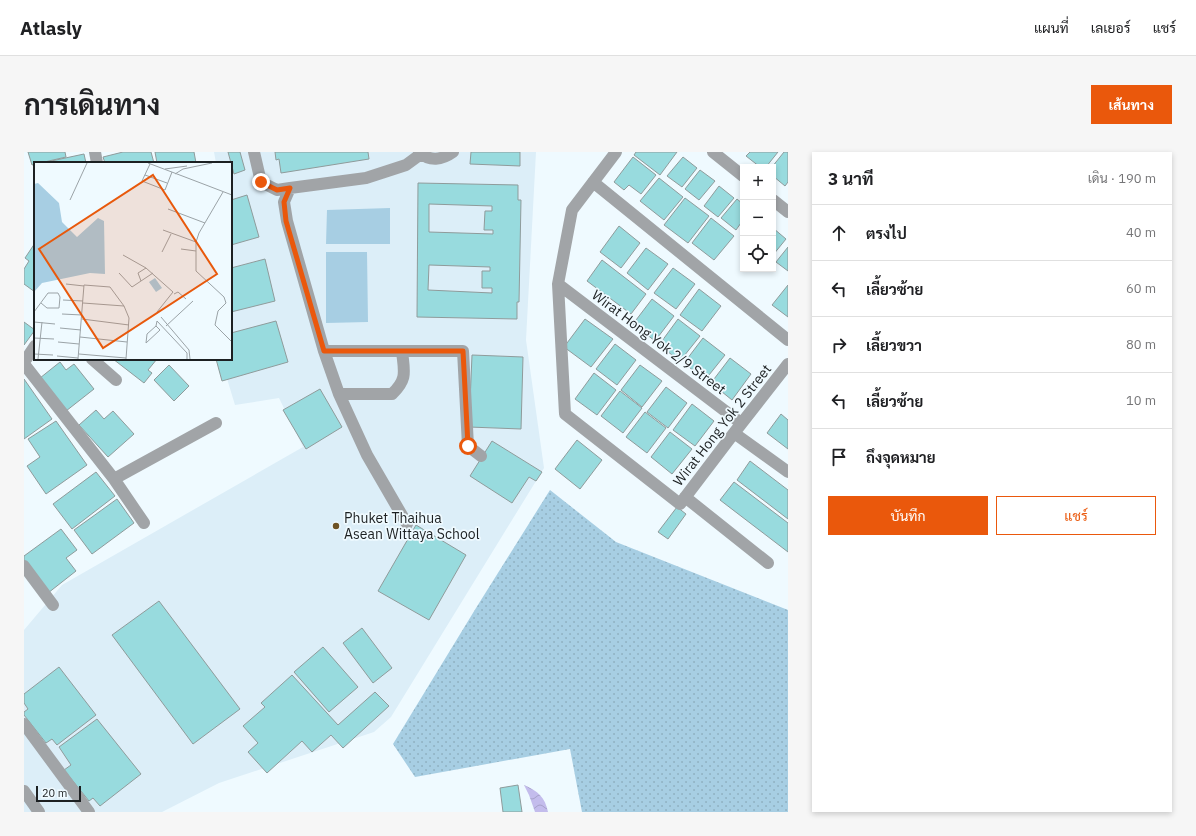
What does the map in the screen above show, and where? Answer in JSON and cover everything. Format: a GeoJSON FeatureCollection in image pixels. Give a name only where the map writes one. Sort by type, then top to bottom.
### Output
{"type":"FeatureCollection","features":[{"type":"Feature","properties":{"kind":"street"},"geometry":{"type":"LineString","coordinates":[[95,152],[97,162]]}},
{"type":"Feature","properties":{"kind":"street"},"geometry":{"type":"LineString","coordinates":[[254,152],[261,182],[277,190],[366,178],[406,165],[420,153],[431,159],[439,159],[446,157],[453,152]]}},
{"type":"Feature","properties":{"kind":"street"},"geometry":{"type":"LineString","coordinates":[[558,284],[572,210],[616,152]]}},
{"type":"Feature","properties":{"kind":"street"},"geometry":{"type":"LineString","coordinates":[[713,152],[740,174]]}},
{"type":"Feature","properties":{"kind":"street"},"geometry":{"type":"LineString","coordinates":[[593,182],[788,340]]}},
{"type":"Feature","properties":{"kind":"street"},"geometry":{"type":"LineString","coordinates":[[290,188],[284,202],[286,221],[324,351],[339,394],[367,455],[407,524]]}},
{"type":"Feature","properties":{"kind":"street"},"geometry":{"type":"LineString","coordinates":[[776,202],[788,212]]}},
{"type":"Feature","properties":{"kind":"street","name":"Wirat Hong Yok 2/9 Street"},"geometry":{"type":"LineString","coordinates":[[558,284],[742,423]]}},
{"type":"Feature","properties":{"kind":"street","name":"Wirat Hong Yok 2 Street"},"geometry":{"type":"LineString","coordinates":[[558,284],[565,414],[680,504],[787,367]]}},
{"type":"Feature","properties":{"kind":"street"},"geometry":{"type":"LineString","coordinates":[[34,348],[24,363],[114,479],[144,523]]}},
{"type":"Feature","properties":{"kind":"street"},"geometry":{"type":"LineString","coordinates":[[324,351],[463,351],[468,446],[480,456]]}},
{"type":"Feature","properties":{"kind":"street"},"geometry":{"type":"LineString","coordinates":[[339,394],[392,394],[401,386],[404,373],[402,351]]}},
{"type":"Feature","properties":{"kind":"street"},"geometry":{"type":"LineString","coordinates":[[93,360],[116,380]]}},
{"type":"Feature","properties":{"kind":"street"},"geometry":{"type":"LineString","coordinates":[[114,479],[216,423]]}},
{"type":"Feature","properties":{"kind":"street"},"geometry":{"type":"LineString","coordinates":[[734,433],[788,472]]}},
{"type":"Feature","properties":{"kind":"street"},"geometry":{"type":"LineString","coordinates":[[685,498],[768,564]]}},
{"type":"Feature","properties":{"kind":"street"},"geometry":{"type":"LineString","coordinates":[[24,566],[53,605]]}},
{"type":"Feature","properties":{"kind":"street"},"geometry":{"type":"LineString","coordinates":[[24,724],[89,812]]}},
{"type":"Feature","properties":{"kind":"street"},"geometry":{"type":"LineString","coordinates":[[24,791],[39,812]]}},
{"type":"Feature","properties":{"kind":"shaded area","name":"Phuket Thaihua Asean Wittaya School"},"geometry":{"type":"Polygon","coordinates":[[[214,152],[536,152],[526,340],[544,468],[391,717],[374,732],[219,783],[162,812],[24,812],[24,630],[62,585],[303,447],[279,398],[235,405],[221,360],[232,360],[232,162],[216,162],[214,152]]]}},
{"type":"Feature","properties":{"kind":"shaded area"},"geometry":{"type":"Polygon","coordinates":[[[390,208],[390,244],[326,244],[327,210],[390,208]]]}},
{"type":"Feature","properties":{"kind":"shaded area"},"geometry":{"type":"Polygon","coordinates":[[[326,252],[367,252],[368,322],[326,323],[326,252]]]}},
{"type":"Feature","properties":{"kind":"shaded area"},"geometry":{"type":"Polygon","coordinates":[[[550,490],[616,542],[788,610],[788,812],[582,812],[570,749],[415,777],[393,744],[550,490]]]}},
{"type":"Feature","properties":{"kind":"water"},"geometry":{"type":"Polygon","coordinates":[[[524,785],[543,798],[548,812],[535,812],[524,785]]]}},
{"type":"Feature","properties":{"kind":"building"},"geometry":{"type":"Polygon","coordinates":[[[28,152],[65,152],[66,157],[44,162],[34,162],[34,164],[32,165],[28,152]]]}},
{"type":"Feature","properties":{"kind":"building"},"geometry":{"type":"Polygon","coordinates":[[[123,152],[151,152],[154,162],[105,162],[103,157],[123,152]]]}},
{"type":"Feature","properties":{"kind":"building"},"geometry":{"type":"Polygon","coordinates":[[[155,152],[194,152],[196,162],[157,162],[155,152]]]}},
{"type":"Feature","properties":{"kind":"building"},"geometry":{"type":"Polygon","coordinates":[[[228,152],[240,152],[245,170],[234,174],[232,162],[228,152]]]}},
{"type":"Feature","properties":{"kind":"building"},"geometry":{"type":"Polygon","coordinates":[[[275,152],[368,152],[369,159],[281,173],[279,159],[276,160],[275,152]]]}},
{"type":"Feature","properties":{"kind":"building"},"geometry":{"type":"Polygon","coordinates":[[[471,152],[520,152],[520,166],[470,164],[471,152]]]}},
{"type":"Feature","properties":{"kind":"building"},"geometry":{"type":"Polygon","coordinates":[[[636,152],[677,152],[660,175],[634,155],[636,152]]]}},
{"type":"Feature","properties":{"kind":"building"},"geometry":{"type":"Polygon","coordinates":[[[750,152],[778,152],[768,164],[756,164],[746,156],[750,152]]]}},
{"type":"Feature","properties":{"kind":"building"},"geometry":{"type":"Polygon","coordinates":[[[784,152],[788,152],[788,182],[785,186],[776,178],[776,164],[774,164],[784,152]]]}},
{"type":"Feature","properties":{"kind":"building"},"geometry":{"type":"Polygon","coordinates":[[[84,154],[86,162],[47,162],[84,154]]]}},
{"type":"Feature","properties":{"kind":"building"},"geometry":{"type":"Polygon","coordinates":[[[633,157],[656,175],[641,194],[629,185],[624,190],[614,182],[633,157]]]}},
{"type":"Feature","properties":{"kind":"building"},"geometry":{"type":"Polygon","coordinates":[[[683,157],[697,168],[682,187],[667,176],[683,157]]]}},
{"type":"Feature","properties":{"kind":"building"},"geometry":{"type":"Polygon","coordinates":[[[700,170],[715,181],[699,200],[685,189],[700,170]]]}},
{"type":"Feature","properties":{"kind":"building"},"geometry":{"type":"Polygon","coordinates":[[[659,178],[683,197],[664,220],[640,201],[659,178]]]}},
{"type":"Feature","properties":{"kind":"building"},"geometry":{"type":"Polygon","coordinates":[[[418,183],[518,185],[518,200],[521,200],[519,302],[517,302],[517,319],[417,317],[418,183]],[[429,204],[429,232],[493,234],[493,230],[484,230],[485,211],[492,211],[492,206],[429,204]],[[429,265],[428,290],[492,293],[492,288],[482,288],[482,271],[490,271],[490,267],[429,265]]]}},
{"type":"Feature","properties":{"kind":"building"},"geometry":{"type":"Polygon","coordinates":[[[719,186],[734,198],[718,217],[704,206],[719,186]]]}},
{"type":"Feature","properties":{"kind":"building"},"geometry":{"type":"Polygon","coordinates":[[[247,195],[259,237],[232,245],[232,200],[247,195]]]}},
{"type":"Feature","properties":{"kind":"building"},"geometry":{"type":"Polygon","coordinates":[[[685,198],[709,216],[688,243],[664,225],[685,198]]]}},
{"type":"Feature","properties":{"kind":"building"},"geometry":{"type":"Polygon","coordinates":[[[737,199],[740,202],[740,224],[736,230],[721,218],[737,199]]]}},
{"type":"Feature","properties":{"kind":"building"},"geometry":{"type":"Polygon","coordinates":[[[711,218],[734,236],[714,260],[692,243],[711,218]]]}},
{"type":"Feature","properties":{"kind":"building"},"geometry":{"type":"Polygon","coordinates":[[[619,226],[640,243],[621,268],[600,252],[619,226]]]}},
{"type":"Feature","properties":{"kind":"building"},"geometry":{"type":"Polygon","coordinates":[[[776,231],[786,239],[776,251],[776,231]]]}},
{"type":"Feature","properties":{"kind":"building"},"geometry":{"type":"Polygon","coordinates":[[[34,244],[34,291],[24,284],[24,269],[29,261],[25,258],[34,244]]]}},
{"type":"Feature","properties":{"kind":"building"},"geometry":{"type":"Polygon","coordinates":[[[788,247],[788,271],[776,262],[788,247]]]}},
{"type":"Feature","properties":{"kind":"building"},"geometry":{"type":"Polygon","coordinates":[[[646,248],[668,264],[648,290],[627,273],[646,248]]]}},
{"type":"Feature","properties":{"kind":"building"},"geometry":{"type":"Polygon","coordinates":[[[265,259],[275,301],[232,312],[232,268],[265,259]]]}},
{"type":"Feature","properties":{"kind":"building"},"geometry":{"type":"Polygon","coordinates":[[[602,260],[646,294],[631,314],[587,281],[602,260]]]}},
{"type":"Feature","properties":{"kind":"building"},"geometry":{"type":"Polygon","coordinates":[[[673,268],[695,284],[676,309],[654,293],[673,268]]]}},
{"type":"Feature","properties":{"kind":"building"},"geometry":{"type":"Polygon","coordinates":[[[788,285],[788,317],[772,305],[788,285]]]}},
{"type":"Feature","properties":{"kind":"building"},"geometry":{"type":"Polygon","coordinates":[[[699,289],[721,306],[702,331],[680,315],[699,289]]]}},
{"type":"Feature","properties":{"kind":"building"},"geometry":{"type":"Polygon","coordinates":[[[652,299],[674,316],[655,341],[633,324],[652,299]]]}},
{"type":"Feature","properties":{"kind":"building"},"geometry":{"type":"Polygon","coordinates":[[[585,319],[613,339],[591,367],[564,347],[585,319]]]}},
{"type":"Feature","properties":{"kind":"building"},"geometry":{"type":"Polygon","coordinates":[[[678,319],[700,336],[680,361],[659,345],[678,319]]]}},
{"type":"Feature","properties":{"kind":"building"},"geometry":{"type":"Polygon","coordinates":[[[276,321],[288,362],[222,381],[216,360],[232,360],[232,333],[276,321]]]}},
{"type":"Feature","properties":{"kind":"building"},"geometry":{"type":"Polygon","coordinates":[[[24,322],[34,329],[34,331],[24,345],[24,322]]]}},
{"type":"Feature","properties":{"kind":"building"},"geometry":{"type":"Polygon","coordinates":[[[703,338],[725,355],[705,380],[684,363],[703,338]]]}},
{"type":"Feature","properties":{"kind":"building"},"geometry":{"type":"Polygon","coordinates":[[[615,344],[636,360],[617,385],[596,369],[615,344]]]}},
{"type":"Feature","properties":{"kind":"building"},"geometry":{"type":"Polygon","coordinates":[[[472,355],[523,357],[521,429],[469,427],[472,355]]]}},
{"type":"Feature","properties":{"kind":"building"},"geometry":{"type":"Polygon","coordinates":[[[730,358],[751,374],[732,400],[711,383],[730,358]]]}},
{"type":"Feature","properties":{"kind":"building"},"geometry":{"type":"Polygon","coordinates":[[[114,360],[156,360],[148,370],[152,373],[144,383],[114,360]]]}},
{"type":"Feature","properties":{"kind":"building"},"geometry":{"type":"Polygon","coordinates":[[[60,362],[66,370],[74,364],[94,389],[66,411],[40,378],[60,362]]]}},
{"type":"Feature","properties":{"kind":"building"},"geometry":{"type":"Polygon","coordinates":[[[169,365],[189,386],[174,401],[154,380],[169,365]]]}},
{"type":"Feature","properties":{"kind":"building"},"geometry":{"type":"Polygon","coordinates":[[[640,365],[662,381],[642,407],[621,390],[640,365]]]}},
{"type":"Feature","properties":{"kind":"building"},"geometry":{"type":"Polygon","coordinates":[[[594,373],[616,390],[597,415],[575,399],[594,373]]]}},
{"type":"Feature","properties":{"kind":"building"},"geometry":{"type":"Polygon","coordinates":[[[24,379],[52,419],[24,439],[24,379]]]}},
{"type":"Feature","properties":{"kind":"building"},"geometry":{"type":"Polygon","coordinates":[[[666,387],[687,403],[668,428],[647,412],[666,387]]]}},
{"type":"Feature","properties":{"kind":"building"},"geometry":{"type":"Polygon","coordinates":[[[320,389],[342,427],[306,449],[283,410],[320,389]]]}},
{"type":"Feature","properties":{"kind":"building"},"geometry":{"type":"Polygon","coordinates":[[[620,391],[642,408],[623,433],[601,416],[620,391]]]}},
{"type":"Feature","properties":{"kind":"building"},"geometry":{"type":"Polygon","coordinates":[[[692,404],[714,421],[695,446],[673,430],[692,404]]]}},
{"type":"Feature","properties":{"kind":"building"},"geometry":{"type":"Polygon","coordinates":[[[96,410],[104,419],[113,411],[134,434],[108,457],[79,425],[96,410]]]}},
{"type":"Feature","properties":{"kind":"building"},"geometry":{"type":"Polygon","coordinates":[[[645,412],[666,428],[647,453],[626,437],[645,412]]]}},
{"type":"Feature","properties":{"kind":"building"},"geometry":{"type":"Polygon","coordinates":[[[781,414],[788,420],[788,449],[767,433],[781,414]]]}},
{"type":"Feature","properties":{"kind":"building"},"geometry":{"type":"Polygon","coordinates":[[[56,421],[87,465],[46,494],[27,466],[40,457],[28,439],[56,421]]]}},
{"type":"Feature","properties":{"kind":"building"},"geometry":{"type":"Polygon","coordinates":[[[670,432],[692,449],[672,474],[651,457],[670,432]]]}},
{"type":"Feature","properties":{"kind":"building"},"geometry":{"type":"Polygon","coordinates":[[[577,440],[602,460],[580,489],[555,469],[577,440]]]}},
{"type":"Feature","properties":{"kind":"building"},"geometry":{"type":"Polygon","coordinates":[[[492,441],[542,472],[536,481],[529,477],[512,503],[470,476],[492,441]]]}},
{"type":"Feature","properties":{"kind":"building"},"geometry":{"type":"Polygon","coordinates":[[[750,461],[788,490],[788,519],[737,480],[750,461]]]}},
{"type":"Feature","properties":{"kind":"building"},"geometry":{"type":"Polygon","coordinates":[[[96,472],[115,496],[72,529],[53,504],[96,472]]]}},
{"type":"Feature","properties":{"kind":"building"},"geometry":{"type":"Polygon","coordinates":[[[734,482],[788,523],[788,552],[720,500],[734,482]]]}},
{"type":"Feature","properties":{"kind":"building"},"geometry":{"type":"Polygon","coordinates":[[[117,499],[134,523],[92,554],[74,530],[117,499]]]}},
{"type":"Feature","properties":{"kind":"building"},"geometry":{"type":"Polygon","coordinates":[[[677,507],[686,514],[668,539],[658,532],[677,507]]]}},
{"type":"Feature","properties":{"kind":"building"},"geometry":{"type":"Polygon","coordinates":[[[416,525],[466,555],[429,620],[378,591],[416,525]]]}},
{"type":"Feature","properties":{"kind":"building"},"geometry":{"type":"Polygon","coordinates":[[[61,529],[77,550],[66,558],[76,571],[48,593],[24,561],[24,556],[61,529]]]}},
{"type":"Feature","properties":{"kind":"building"},"geometry":{"type":"Polygon","coordinates":[[[159,601],[240,709],[193,744],[112,635],[159,601]]]}},
{"type":"Feature","properties":{"kind":"building"},"geometry":{"type":"Polygon","coordinates":[[[362,628],[392,668],[373,683],[343,643],[362,628]]]}},
{"type":"Feature","properties":{"kind":"building"},"geometry":{"type":"Polygon","coordinates":[[[323,647],[358,687],[329,712],[294,672],[323,647]]]}},
{"type":"Feature","properties":{"kind":"building"},"geometry":{"type":"Polygon","coordinates":[[[59,667],[96,715],[57,745],[52,739],[46,743],[24,715],[24,712],[28,709],[24,703],[24,694],[59,667]]]}},
{"type":"Feature","properties":{"kind":"building"},"geometry":{"type":"Polygon","coordinates":[[[292,675],[338,725],[375,692],[389,706],[343,748],[331,735],[312,752],[302,741],[267,773],[248,752],[258,743],[243,726],[265,707],[261,703],[292,675]]]}},
{"type":"Feature","properties":{"kind":"building"},"geometry":{"type":"Polygon","coordinates":[[[97,719],[141,774],[100,806],[93,798],[89,801],[64,770],[71,765],[59,747],[97,719]]]}},
{"type":"Feature","properties":{"kind":"building"},"geometry":{"type":"Polygon","coordinates":[[[518,785],[522,812],[503,812],[500,788],[518,785]]]}},
{"type":"Feature","properties":{"kind":"place","name":"Phuket Thaihua Asean Wittaya School"},"geometry":{"type":"Point","coordinates":[336,526]}},
{"type":"Feature","properties":{"kind":"route"},"geometry":{"type":"LineString","coordinates":[[261,182],[277,190],[290,188],[284,202],[286,221],[324,351],[463,351],[468,446]]}}]}
